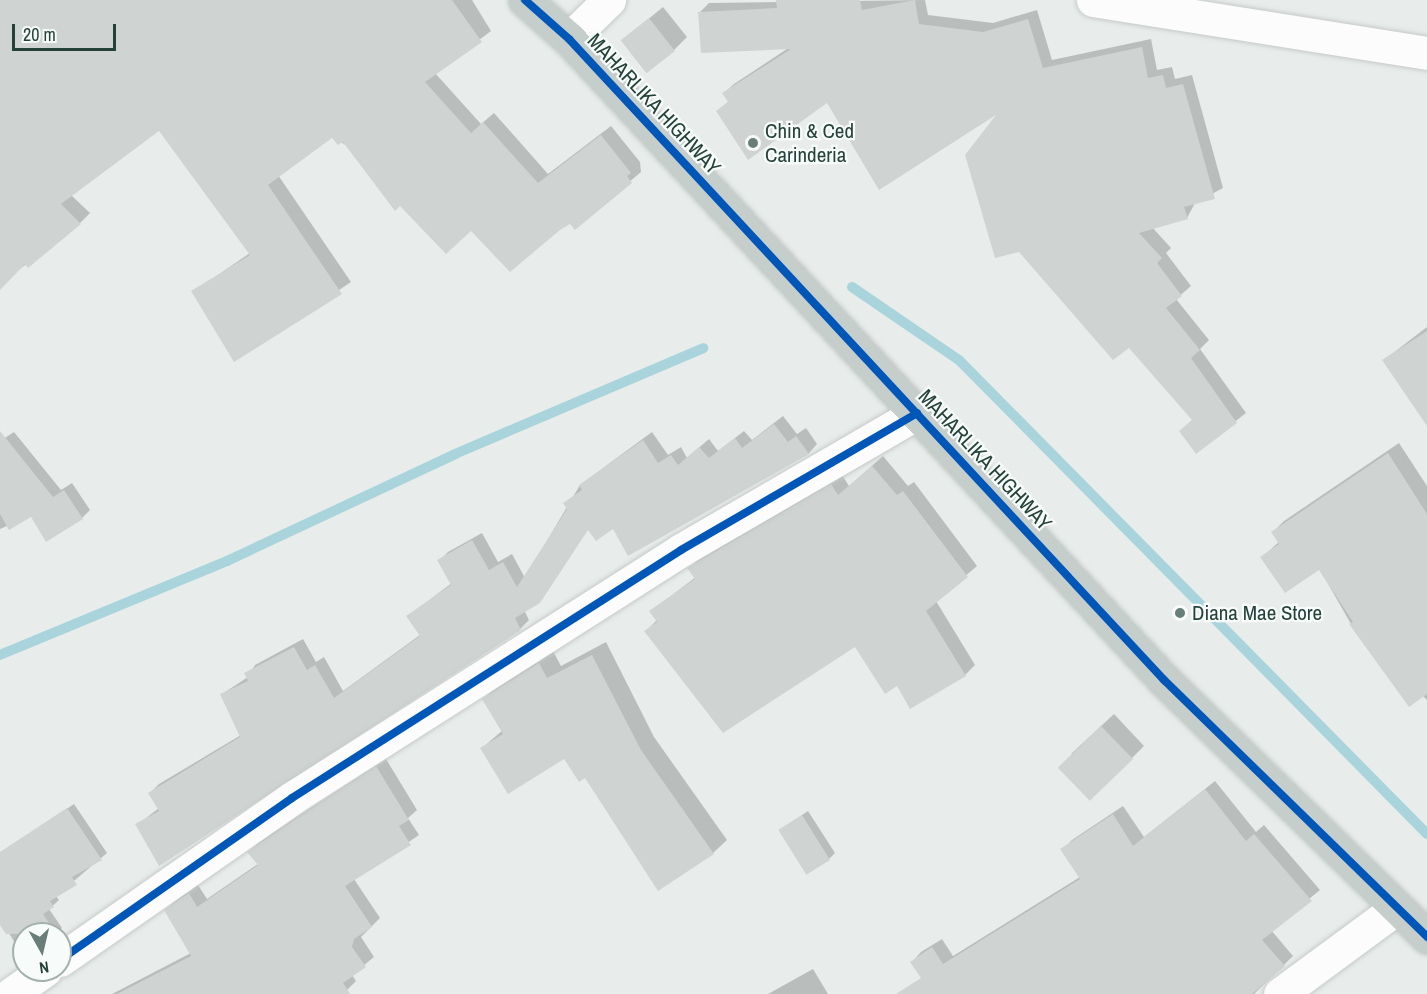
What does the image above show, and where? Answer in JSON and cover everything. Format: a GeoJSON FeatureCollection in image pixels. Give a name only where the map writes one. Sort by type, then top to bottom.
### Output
{"type":"FeatureCollection","features":[{"type":"Feature","properties":{"kind":"highway","name":"MAHARLIKA HIGHWAY"},"geometry":{"type":"LineString","coordinates":[[525,0],[569,39],[1164,680],[1394,910],[1427,937]]}},
{"type":"Feature","properties":{"kind":"street"},"geometry":{"type":"LineString","coordinates":[[569,39],[609,0]]}},
{"type":"Feature","properties":{"kind":"street"},"geometry":{"type":"LineString","coordinates":[[1093,0],[1427,53]]}},
{"type":"Feature","properties":{"kind":"street"},"geometry":{"type":"LineString","coordinates":[[72,952],[292,798],[681,550],[917,413]]}},
{"type":"Feature","properties":{"kind":"street"},"geometry":{"type":"LineString","coordinates":[[1280,994],[1394,910]]}},
{"type":"Feature","properties":{"kind":"street"},"geometry":{"type":"LineString","coordinates":[[11,994],[28,982]]}},
{"type":"Feature","properties":{"kind":"building"},"geometry":{"type":"Polygon","coordinates":[[[0,0],[452,0],[482,42],[425,82],[471,133],[483,122],[538,183],[601,135],[631,173],[627,176],[632,183],[575,230],[570,224],[560,230],[510,272],[471,231],[446,254],[400,206],[395,211],[343,142],[338,145],[332,138],[268,185],[342,294],[234,362],[191,291],[250,255],[159,131],[61,204],[81,224],[28,268],[25,264],[0,290],[0,0]]]}},
{"type":"Feature","properties":{"kind":"building"},"geometry":{"type":"Polygon","coordinates":[[[776,0],[860,0],[862,10],[915,0],[919,24],[983,32],[1028,19],[1043,68],[1142,47],[1148,78],[1163,75],[1166,88],[1183,84],[1215,199],[1184,207],[1188,219],[1139,233],[1162,258],[1157,263],[1182,296],[1166,308],[1200,350],[1191,358],[1237,423],[1196,454],[1179,431],[1192,420],[1129,348],[1113,360],[1019,252],[995,258],[965,155],[996,115],[879,190],[827,103],[748,160],[716,111],[728,102],[722,93],[791,49],[701,53],[698,12],[777,8],[776,0]]]}},
{"type":"Feature","properties":{"kind":"building"},"geometry":{"type":"Polygon","coordinates":[[[649,18],[675,51],[646,73],[621,40],[649,18]]]}},
{"type":"Feature","properties":{"kind":"building"},"geometry":{"type":"Polygon","coordinates":[[[1427,331],[1427,426],[1382,360],[1427,331]]]}},
{"type":"Feature","properties":{"kind":"building"},"geometry":{"type":"Polygon","coordinates":[[[774,424],[788,442],[796,436],[809,454],[628,556],[613,529],[596,541],[588,530],[540,603],[515,618],[521,630],[159,866],[135,824],[159,811],[148,793],[240,737],[220,694],[248,681],[244,673],[294,647],[307,670],[315,665],[334,698],[420,636],[406,616],[451,585],[437,560],[472,540],[489,570],[503,562],[517,587],[567,509],[563,503],[582,490],[579,485],[643,440],[658,463],[671,455],[678,465],[699,447],[709,458],[735,438],[742,448],[774,424]]]}},
{"type":"Feature","properties":{"kind":"building"},"geometry":{"type":"Polygon","coordinates":[[[0,431],[53,497],[64,490],[83,519],[46,542],[31,517],[9,530],[0,514],[0,431]]]}},
{"type":"Feature","properties":{"kind":"building"},"geometry":{"type":"Polygon","coordinates":[[[1388,453],[1427,514],[1427,694],[1409,707],[1349,624],[1353,622],[1319,570],[1285,593],[1260,557],[1279,544],[1271,532],[1388,453]]]}},
{"type":"Feature","properties":{"kind":"building"},"geometry":{"type":"Polygon","coordinates":[[[872,466],[897,495],[903,491],[968,577],[926,611],[966,676],[910,709],[897,686],[885,694],[855,647],[723,733],[644,631],[657,622],[649,611],[695,579],[687,568],[831,484],[838,495],[872,466]]]}},
{"type":"Feature","properties":{"kind":"building"},"geometry":{"type":"Polygon","coordinates":[[[592,655],[641,750],[714,854],[658,891],[585,778],[579,782],[564,759],[508,794],[480,748],[503,734],[482,699],[539,663],[547,678],[592,655]]]}},
{"type":"Feature","properties":{"kind":"building"},"geometry":{"type":"Polygon","coordinates":[[[1101,726],[1133,759],[1090,801],[1058,768],[1101,726]]]}},
{"type":"Feature","properties":{"kind":"building"},"geometry":{"type":"Polygon","coordinates":[[[376,766],[409,820],[399,826],[411,845],[345,886],[372,927],[354,939],[352,947],[366,967],[343,983],[350,994],[117,994],[191,956],[164,910],[189,893],[197,907],[258,865],[247,852],[376,766]]]}},
{"type":"Feature","properties":{"kind":"building"},"geometry":{"type":"Polygon","coordinates":[[[1205,789],[1246,841],[1254,834],[1312,901],[1262,940],[1285,966],[1252,994],[896,994],[921,978],[910,962],[932,947],[943,964],[1080,879],[1060,849],[1113,814],[1133,846],[1205,789]]]}},
{"type":"Feature","properties":{"kind":"building"},"geometry":{"type":"Polygon","coordinates":[[[67,808],[102,860],[72,877],[77,885],[50,901],[54,907],[43,914],[48,922],[12,922],[12,934],[6,934],[0,925],[0,852],[67,808]]]}},
{"type":"Feature","properties":{"kind":"building"},"geometry":{"type":"Polygon","coordinates":[[[802,815],[830,860],[806,875],[778,830],[802,815]]]}},
{"type":"Feature","properties":{"kind":"waterway"},"geometry":{"type":"LineString","coordinates":[[852,287],[959,360],[1427,834]]}},
{"type":"Feature","properties":{"kind":"waterway"},"geometry":{"type":"LineString","coordinates":[[0,655],[227,561],[455,454],[703,348]]}},
{"type":"Feature","properties":{"kind":"cycle path"},"geometry":{"type":"LineString","coordinates":[[525,0],[569,39],[1164,680],[1427,937]]}},
{"type":"Feature","properties":{"kind":"cycle path"},"geometry":{"type":"LineString","coordinates":[[72,952],[292,798],[681,550],[917,413]]}},
{"type":"Feature","properties":{"kind":"place","name":"Chin & Ced Carinderia"},"geometry":{"type":"Point","coordinates":[753,143]}},
{"type":"Feature","properties":{"kind":"place","name":"Diana Mae Store"},"geometry":{"type":"Point","coordinates":[1180,613]}}]}
